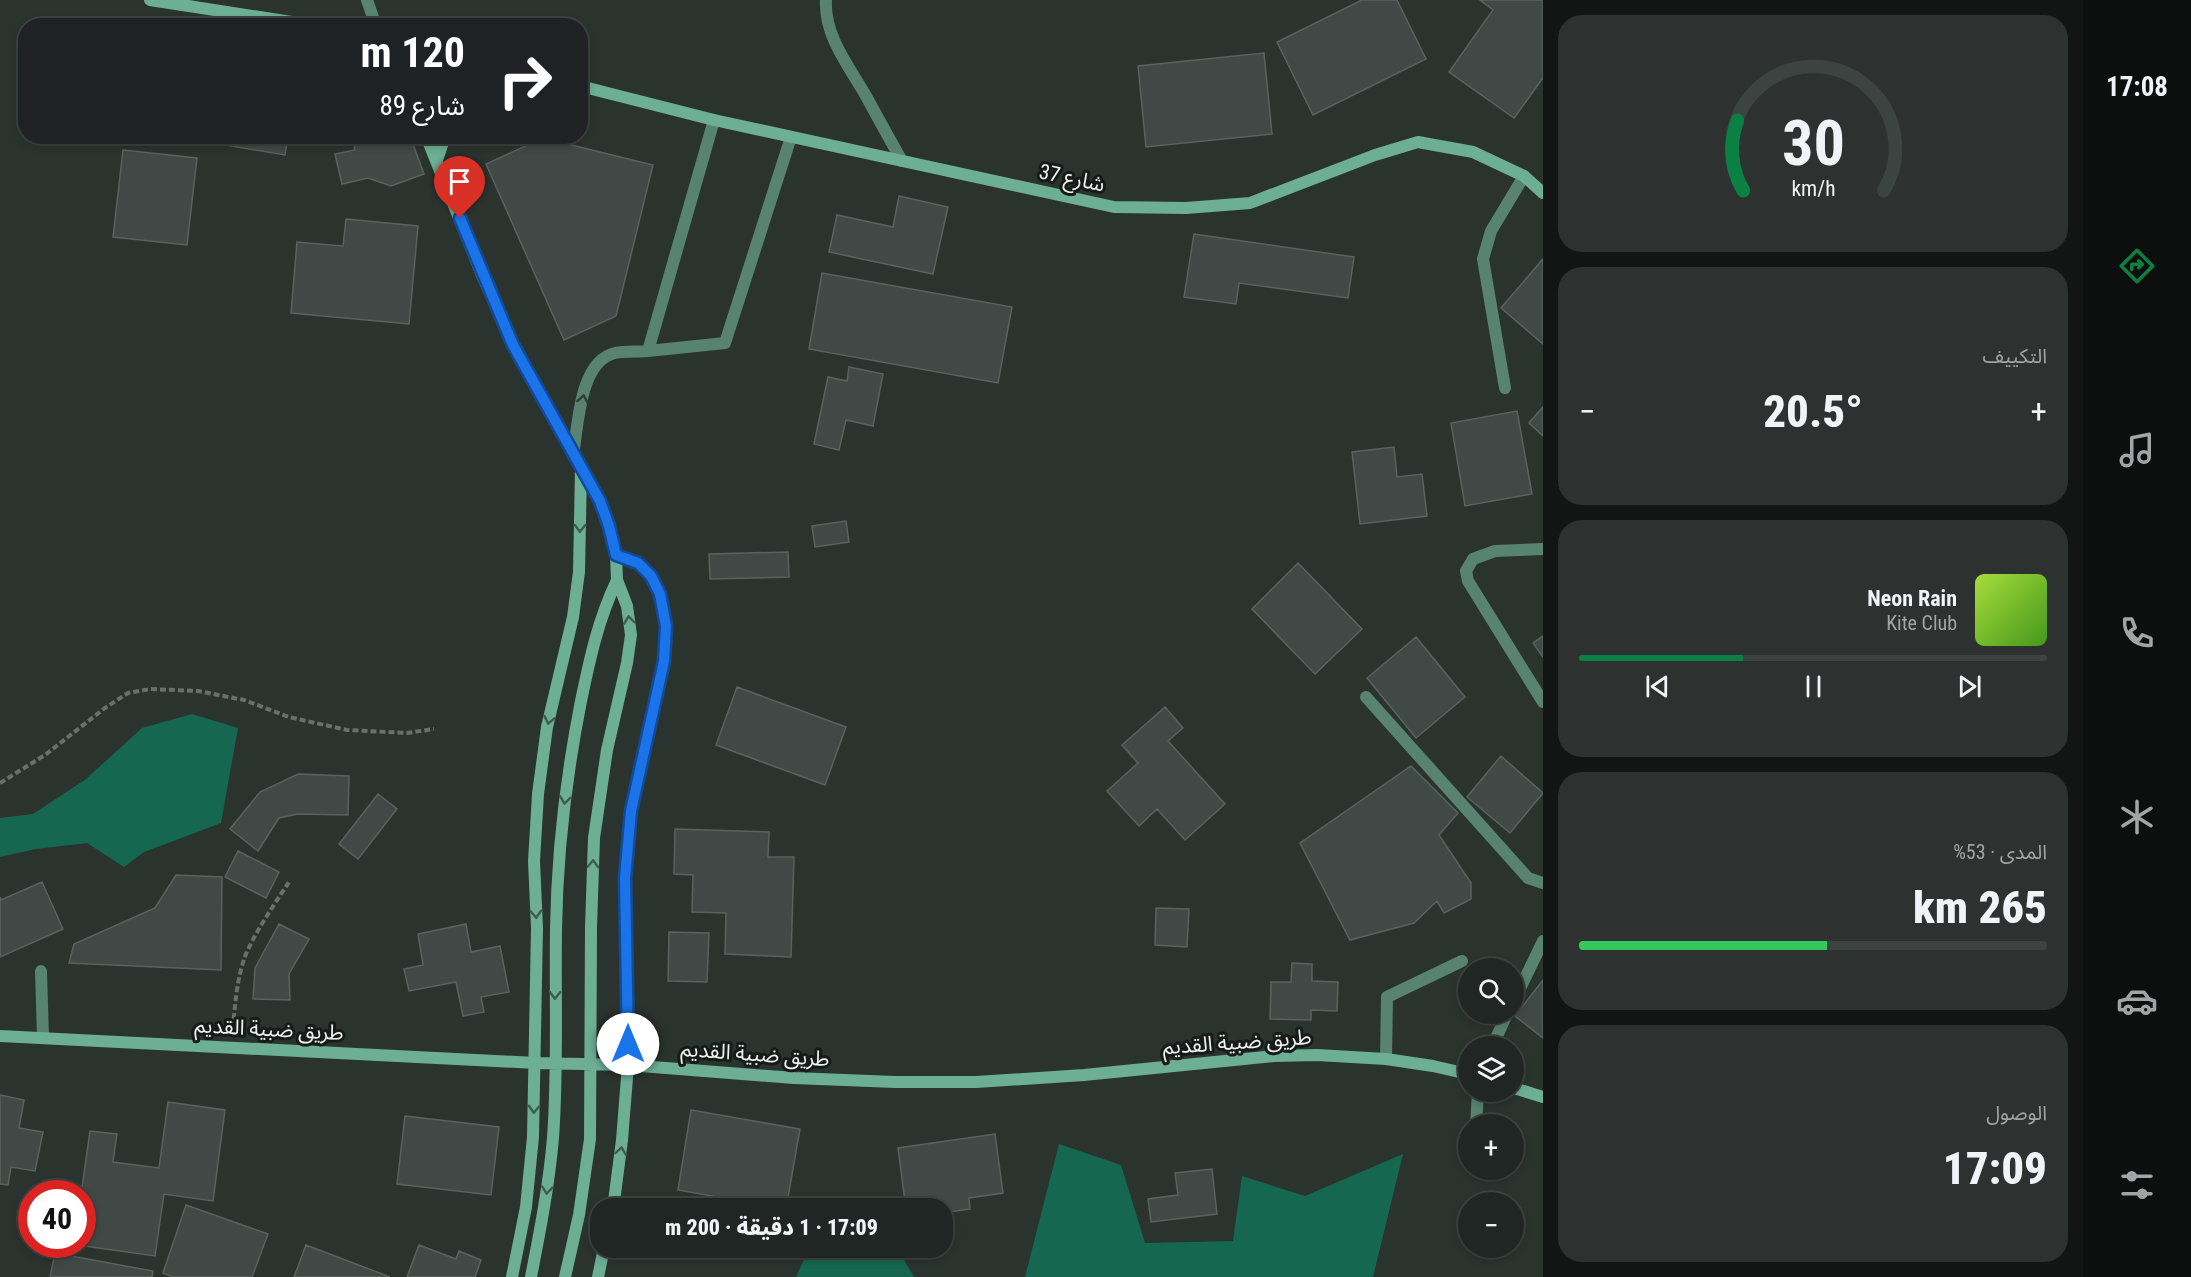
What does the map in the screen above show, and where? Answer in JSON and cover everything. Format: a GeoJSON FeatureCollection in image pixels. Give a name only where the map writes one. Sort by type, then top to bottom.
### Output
{"type":"FeatureCollection","features":[{"type":"Feature","properties":{"kind":"street"},"geometry":{"type":"LineString","coordinates":[[150,0],[266,18]]}},
{"type":"Feature","properties":{"kind":"street"},"geometry":{"type":"LineString","coordinates":[[367,0],[373,18]]}},
{"type":"Feature","properties":{"kind":"street"},"geometry":{"type":"LineString","coordinates":[[826,0],[825,11],[841,55],[902,161]]}},
{"type":"Feature","properties":{"kind":"street","name":"شارع 37"},"geometry":{"type":"LineString","coordinates":[[588,88],[714,120],[1114,207],[1186,208],[1250,203],[1375,155],[1418,142],[1473,152],[1524,176],[1543,193]]}},
{"type":"Feature","properties":{"kind":"street"},"geometry":{"type":"LineString","coordinates":[[648,351],[714,120]]}},
{"type":"Feature","properties":{"kind":"street"},"geometry":{"type":"LineString","coordinates":[[573,456],[586,382],[597,364],[613,353],[725,343],[791,137]]}},
{"type":"Feature","properties":{"kind":"street"},"geometry":{"type":"LineString","coordinates":[[430,144],[482,275],[513,345],[600,501],[616,555],[617,580],[627,606],[631,635],[627,663],[607,750],[594,838],[591,927],[590,1139],[579,1215],[565,1277]]}},
{"type":"Feature","properties":{"kind":"street"},"geometry":{"type":"LineString","coordinates":[[437,160],[442,144]]}},
{"type":"Feature","properties":{"kind":"street"},"geometry":{"type":"LineString","coordinates":[[1505,388],[1483,259],[1491,231],[1524,176]]}},
{"type":"Feature","properties":{"kind":"street"},"geometry":{"type":"LineString","coordinates":[[512,1277],[526,1207],[533,1137],[537,928],[534,861],[538,794],[547,727],[574,606],[579,572],[581,469]]}},
{"type":"Feature","properties":{"kind":"street"},"geometry":{"type":"LineString","coordinates":[[1543,549],[1495,550],[1473,559],[1466,571],[1468,581],[1543,702]]}},
{"type":"Feature","properties":{"kind":"street"},"geometry":{"type":"LineString","coordinates":[[614,1198],[628,1065],[625,878],[631,811],[664,661],[666,626],[660,594],[651,576],[638,563],[616,555]]}},
{"type":"Feature","properties":{"kind":"street"},"geometry":{"type":"LineString","coordinates":[[531,1277],[545,1209],[553,1137],[556,928],[560,838],[571,748],[596,632],[617,580]]}},
{"type":"Feature","properties":{"kind":"street"},"geometry":{"type":"LineString","coordinates":[[1366,697],[1527,878],[1543,883]]}},
{"type":"Feature","properties":{"kind":"street"},"geometry":{"type":"LineString","coordinates":[[1524,980],[1543,941]]}},
{"type":"Feature","properties":{"kind":"street"},"geometry":{"type":"LineString","coordinates":[[1386,1059],[1387,997],[1458,963]]}},
{"type":"Feature","properties":{"kind":"street"},"geometry":{"type":"LineString","coordinates":[[41,971],[43,1038]]}},
{"type":"Feature","properties":{"kind":"street","name":"طريق ضبية القديم"},"geometry":{"type":"LineString","coordinates":[[0,1036],[536,1063],[628,1065],[794,1078],[895,1082],[964,1082],[1084,1075],[1274,1056],[1317,1055],[1386,1059],[1458,1072]]}},
{"type":"Feature","properties":{"kind":"street"},"geometry":{"type":"LineString","coordinates":[[1524,1091],[1543,1097]]}},
{"type":"Feature","properties":{"kind":"street"},"geometry":{"type":"LineString","coordinates":[[598,1277],[602,1258]]}},
{"type":"Feature","properties":{"kind":"path"},"geometry":{"type":"LineString","coordinates":[[0,783],[45,755],[120,698],[128,693],[150,689],[198,691],[244,700],[289,717],[347,730],[406,733],[434,729]]}},
{"type":"Feature","properties":{"kind":"path"},"geometry":{"type":"LineString","coordinates":[[232,1047],[236,996],[246,956],[265,918],[289,882]]}},
{"type":"Feature","properties":{"kind":"green space"},"geometry":{"type":"Polygon","coordinates":[[[192,714],[238,728],[221,823],[144,852],[124,867],[87,843],[36,849],[0,857],[0,818],[33,814],[86,779],[142,728],[192,714]]]}},
{"type":"Feature","properties":{"kind":"green space"},"geometry":{"type":"Polygon","coordinates":[[[1059,1144],[1121,1165],[1145,1243],[1233,1241],[1242,1176],[1305,1196],[1403,1154],[1373,1277],[1025,1277],[1059,1144]]]}},
{"type":"Feature","properties":{"kind":"green space"},"geometry":{"type":"Polygon","coordinates":[[[805,1258],[903,1258],[914,1277],[796,1277],[805,1258]]]}},
{"type":"Feature","properties":{"kind":"building"},"geometry":{"type":"Polygon","coordinates":[[[1362,0],[1397,0],[1426,59],[1313,115],[1277,42],[1362,0]]]}},
{"type":"Feature","properties":{"kind":"building"},"geometry":{"type":"Polygon","coordinates":[[[1480,0],[1543,0],[1543,78],[1514,118],[1449,72],[1493,10],[1480,0]]]}},
{"type":"Feature","properties":{"kind":"building"},"geometry":{"type":"Polygon","coordinates":[[[1264,53],[1272,134],[1146,147],[1138,66],[1264,53]]]}},
{"type":"Feature","properties":{"kind":"building"},"geometry":{"type":"Polygon","coordinates":[[[219,144],[287,144],[285,155],[219,144]]]}},
{"type":"Feature","properties":{"kind":"building"},"geometry":{"type":"Polygon","coordinates":[[[354,144],[413,144],[424,174],[391,186],[368,178],[342,184],[335,154],[355,150],[354,144]]]}},
{"type":"Feature","properties":{"kind":"building"},"geometry":{"type":"Polygon","coordinates":[[[530,144],[567,144],[653,165],[616,316],[564,340],[486,164],[530,144]]]}},
{"type":"Feature","properties":{"kind":"building"},"geometry":{"type":"Polygon","coordinates":[[[123,150],[197,158],[187,245],[113,237],[123,150]]]}},
{"type":"Feature","properties":{"kind":"building"},"geometry":{"type":"Polygon","coordinates":[[[899,196],[948,207],[933,274],[829,252],[837,215],[893,227],[899,196]]]}},
{"type":"Feature","properties":{"kind":"building"},"geometry":{"type":"Polygon","coordinates":[[[346,219],[418,226],[409,324],[291,313],[297,242],[343,246],[346,219]]]}},
{"type":"Feature","properties":{"kind":"building"},"geometry":{"type":"Polygon","coordinates":[[[1194,234],[1354,257],[1348,298],[1239,283],[1236,304],[1184,297],[1194,234]]]}},
{"type":"Feature","properties":{"kind":"building"},"geometry":{"type":"Polygon","coordinates":[[[1543,259],[1543,344],[1501,308],[1543,259]]]}},
{"type":"Feature","properties":{"kind":"building"},"geometry":{"type":"Polygon","coordinates":[[[822,273],[1012,307],[998,383],[809,349],[822,273]]]}},
{"type":"Feature","properties":{"kind":"building"},"geometry":{"type":"Polygon","coordinates":[[[849,367],[883,374],[873,426],[846,420],[839,450],[814,444],[828,377],[847,381],[849,367]]]}},
{"type":"Feature","properties":{"kind":"building"},"geometry":{"type":"Polygon","coordinates":[[[1543,407],[1543,436],[1529,423],[1543,407]]]}},
{"type":"Feature","properties":{"kind":"building"},"geometry":{"type":"Polygon","coordinates":[[[1517,411],[1532,494],[1465,506],[1451,423],[1517,411]]]}},
{"type":"Feature","properties":{"kind":"building"},"geometry":{"type":"Polygon","coordinates":[[[1394,447],[1397,477],[1422,474],[1427,516],[1360,524],[1352,452],[1394,447]]]}},
{"type":"Feature","properties":{"kind":"building"},"geometry":{"type":"Polygon","coordinates":[[[846,521],[849,542],[815,547],[812,526],[846,521]]]}},
{"type":"Feature","properties":{"kind":"building"},"geometry":{"type":"Polygon","coordinates":[[[788,552],[789,577],[710,579],[709,554],[788,552]]]}},
{"type":"Feature","properties":{"kind":"building"},"geometry":{"type":"Polygon","coordinates":[[[1298,563],[1362,629],[1315,674],[1252,609],[1298,563]]]}},
{"type":"Feature","properties":{"kind":"building"},"geometry":{"type":"Polygon","coordinates":[[[1543,636],[1543,657],[1533,643],[1543,636]]]}},
{"type":"Feature","properties":{"kind":"building"},"geometry":{"type":"Polygon","coordinates":[[[1416,637],[1465,697],[1416,738],[1367,678],[1416,637]]]}},
{"type":"Feature","properties":{"kind":"building"},"geometry":{"type":"Polygon","coordinates":[[[737,687],[846,727],[825,785],[716,745],[737,687]]]}},
{"type":"Feature","properties":{"kind":"building"},"geometry":{"type":"Polygon","coordinates":[[[1165,707],[1183,728],[1168,741],[1225,804],[1185,840],[1157,809],[1139,826],[1107,791],[1138,763],[1122,745],[1165,707]]]}},
{"type":"Feature","properties":{"kind":"building"},"geometry":{"type":"Polygon","coordinates":[[[1501,756],[1543,793],[1510,833],[1467,797],[1501,756]]]}},
{"type":"Feature","properties":{"kind":"building"},"geometry":{"type":"Polygon","coordinates":[[[1411,766],[1458,813],[1439,835],[1471,883],[1471,899],[1444,913],[1437,901],[1414,923],[1350,940],[1300,843],[1411,766]]]}},
{"type":"Feature","properties":{"kind":"building"},"geometry":{"type":"Polygon","coordinates":[[[298,774],[349,776],[348,815],[298,814],[279,818],[258,851],[230,829],[260,792],[298,774]]]}},
{"type":"Feature","properties":{"kind":"building"},"geometry":{"type":"Polygon","coordinates":[[[378,794],[397,809],[358,859],[339,844],[378,794]]]}},
{"type":"Feature","properties":{"kind":"building"},"geometry":{"type":"Polygon","coordinates":[[[675,829],[769,832],[768,857],[794,857],[791,957],[725,954],[726,913],[692,912],[693,875],[674,874],[675,829]]]}},
{"type":"Feature","properties":{"kind":"building"},"geometry":{"type":"Polygon","coordinates":[[[238,851],[279,872],[266,898],[225,877],[238,851]]]}},
{"type":"Feature","properties":{"kind":"building"},"geometry":{"type":"Polygon","coordinates":[[[176,875],[222,877],[221,970],[69,963],[74,944],[155,908],[176,875]]]}},
{"type":"Feature","properties":{"kind":"building"},"geometry":{"type":"Polygon","coordinates":[[[42,882],[63,929],[0,957],[0,897],[1,900],[42,882]]]}},
{"type":"Feature","properties":{"kind":"building"},"geometry":{"type":"Polygon","coordinates":[[[1156,908],[1189,909],[1187,947],[1155,945],[1156,908]]]}},
{"type":"Feature","properties":{"kind":"building"},"geometry":{"type":"Polygon","coordinates":[[[279,924],[309,939],[289,974],[290,1000],[253,999],[255,968],[279,924]]]}},
{"type":"Feature","properties":{"kind":"building"},"geometry":{"type":"Polygon","coordinates":[[[466,924],[471,952],[500,946],[509,992],[481,997],[484,1012],[463,1016],[456,982],[409,991],[404,969],[423,965],[418,934],[466,924]]]}},
{"type":"Feature","properties":{"kind":"building"},"geometry":{"type":"Polygon","coordinates":[[[669,932],[709,933],[707,982],[668,981],[669,932]]]}},
{"type":"Feature","properties":{"kind":"building"},"geometry":{"type":"Polygon","coordinates":[[[1292,963],[1312,964],[1312,981],[1338,982],[1337,1011],[1311,1010],[1311,1020],[1270,1019],[1271,982],[1291,982],[1292,963]]]}},
{"type":"Feature","properties":{"kind":"building"},"geometry":{"type":"Polygon","coordinates":[[[1543,980],[1543,1038],[1524,1023],[1524,1004],[1543,980]]]}},
{"type":"Feature","properties":{"kind":"building"},"geometry":{"type":"Polygon","coordinates":[[[0,1095],[24,1100],[19,1128],[43,1132],[35,1171],[11,1167],[8,1185],[0,1184],[0,1095]]]}},
{"type":"Feature","properties":{"kind":"building"},"geometry":{"type":"Polygon","coordinates":[[[168,1102],[225,1110],[213,1201],[164,1194],[155,1256],[96,1248],[96,1180],[83,1180],[90,1131],[117,1134],[113,1162],[159,1168],[168,1102]]]}},
{"type":"Feature","properties":{"kind":"building"},"geometry":{"type":"Polygon","coordinates":[[[691,1110],[800,1129],[788,1198],[723,1198],[678,1190],[691,1110]]]}},
{"type":"Feature","properties":{"kind":"building"},"geometry":{"type":"Polygon","coordinates":[[[405,1116],[499,1127],[491,1195],[397,1184],[405,1116]]]}},
{"type":"Feature","properties":{"kind":"building"},"geometry":{"type":"Polygon","coordinates":[[[995,1134],[1003,1193],[969,1198],[970,1209],[953,1211],[953,1198],[904,1198],[898,1148],[995,1134]]]}},
{"type":"Feature","properties":{"kind":"building"},"geometry":{"type":"Polygon","coordinates":[[[1212,1169],[1217,1214],[1151,1222],[1148,1199],[1178,1195],[1175,1173],[1212,1169]]]}},
{"type":"Feature","properties":{"kind":"building"},"geometry":{"type":"Polygon","coordinates":[[[186,1205],[268,1234],[252,1277],[173,1277],[163,1273],[186,1205]]]}},
{"type":"Feature","properties":{"kind":"building"},"geometry":{"type":"Polygon","coordinates":[[[306,1245],[390,1277],[294,1277],[306,1245]]]}},
{"type":"Feature","properties":{"kind":"building"},"geometry":{"type":"Polygon","coordinates":[[[419,1245],[456,1259],[459,1251],[481,1260],[475,1277],[407,1277],[419,1245]]]}},
{"type":"Feature","properties":{"kind":"building"},"geometry":{"type":"Polygon","coordinates":[[[54,1258],[82,1258],[153,1271],[152,1277],[50,1277],[54,1258]]]}},
{"type":"Feature","properties":{"kind":"route"},"geometry":{"type":"LineString","coordinates":[[460,218],[513,345],[600,501],[616,555],[638,563],[651,576],[660,594],[666,626],[664,661],[631,811],[625,878],[628,1044]]}}]}
